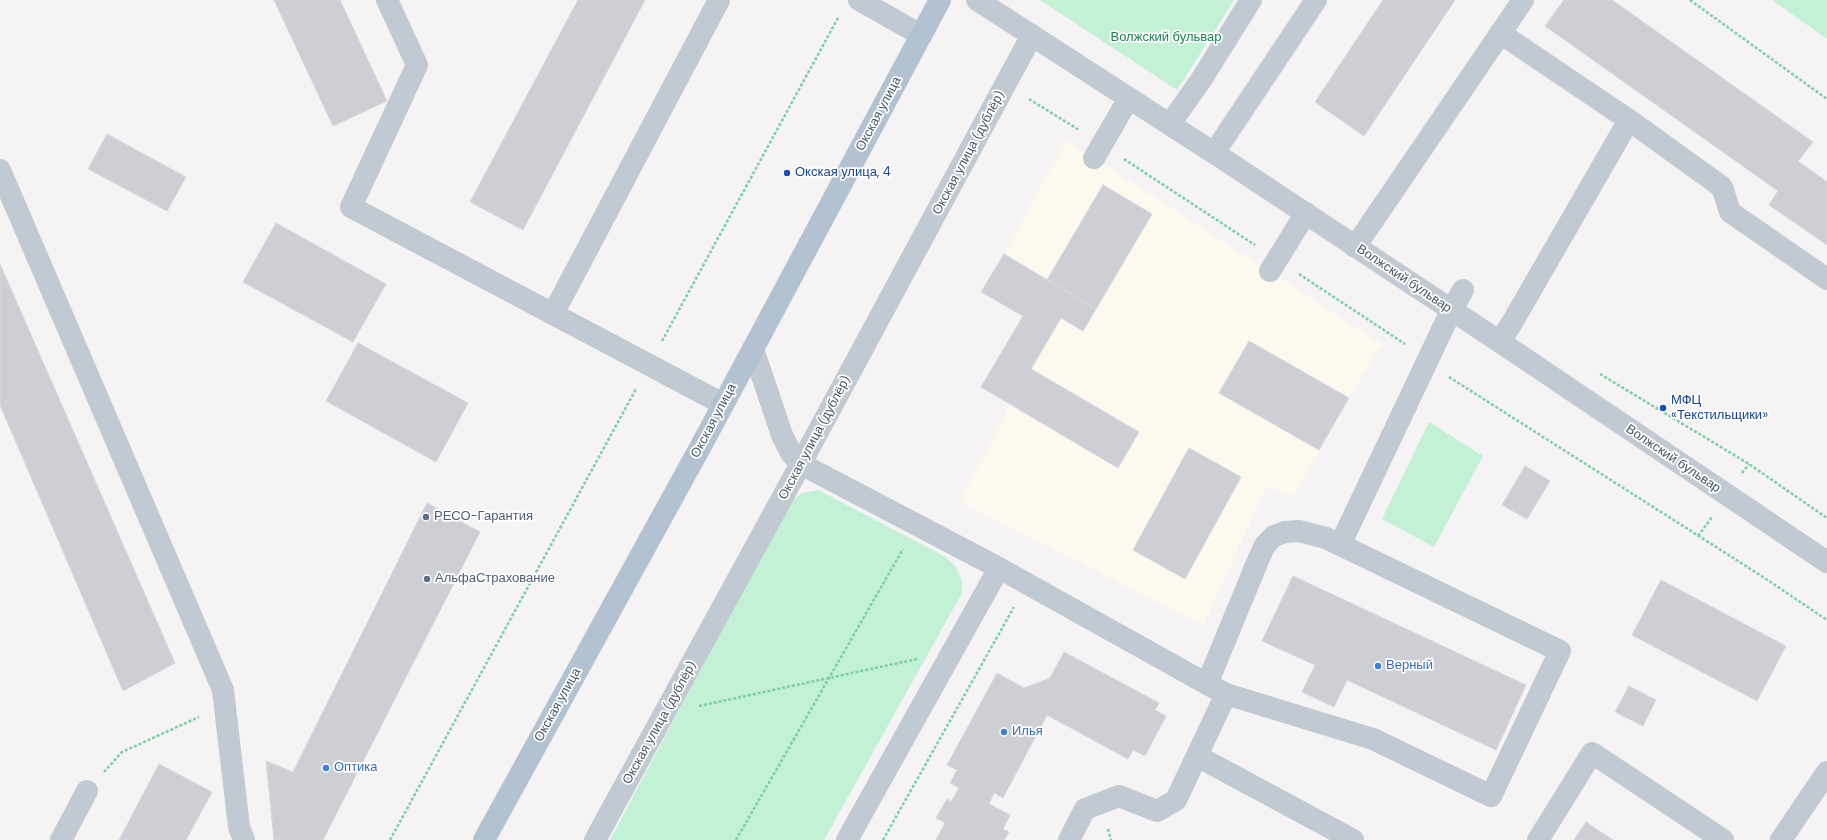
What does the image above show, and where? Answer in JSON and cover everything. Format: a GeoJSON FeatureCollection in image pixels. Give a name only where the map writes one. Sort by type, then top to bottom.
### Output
{"type":"FeatureCollection","features":[{"type":"Feature","properties":{"kind":"main road","name":"Окская улица"},"geometry":{"type":"LineString","coordinates":[[484,840],[753,349],[940,0]]}},
{"type":"Feature","properties":{"kind":"street"},"geometry":{"type":"LineString","coordinates":[[387,0],[417,65],[351,207],[723,404]]}},
{"type":"Feature","properties":{"kind":"street"},"geometry":{"type":"LineString","coordinates":[[552,314],[719,0]]}},
{"type":"Feature","properties":{"kind":"street"},"geometry":{"type":"LineString","coordinates":[[859,0],[921,35]]}},
{"type":"Feature","properties":{"kind":"street","name":"Волжский бульвар"},"geometry":{"type":"LineString","coordinates":[[977,0],[1170,124],[1451,311],[1825,556]]}},
{"type":"Feature","properties":{"kind":"street"},"geometry":{"type":"LineString","coordinates":[[1170,124],[1201,80],[1251,0]]}},
{"type":"Feature","properties":{"kind":"street"},"geometry":{"type":"LineString","coordinates":[[1214,153],[1316,0]]}},
{"type":"Feature","properties":{"kind":"street"},"geometry":{"type":"LineString","coordinates":[[1355,246],[1523,0]]}},
{"type":"Feature","properties":{"kind":"street"},"geometry":{"type":"LineString","coordinates":[[1500,33],[1629,120],[1722,187],[1730,212],[1827,279]]}},
{"type":"Feature","properties":{"kind":"street","name":"Окская улица (дублёр)"},"geometry":{"type":"LineString","coordinates":[[595,840],[801,464],[1032,35]]}},
{"type":"Feature","properties":{"kind":"street"},"geometry":{"type":"LineString","coordinates":[[1094,158],[1129,98]]}},
{"type":"Feature","properties":{"kind":"street"},"geometry":{"type":"LineString","coordinates":[[1500,342],[1629,120]]}},
{"type":"Feature","properties":{"kind":"street"},"geometry":{"type":"LineString","coordinates":[[0,170],[223,690],[239,827],[244,840]]}},
{"type":"Feature","properties":{"kind":"street"},"geometry":{"type":"LineString","coordinates":[[1270,271],[1306,214]]}},
{"type":"Feature","properties":{"kind":"street"},"geometry":{"type":"LineString","coordinates":[[1340,545],[1451,311],[1463,290]]}},
{"type":"Feature","properties":{"kind":"street"},"geometry":{"type":"LineString","coordinates":[[753,349],[782,435],[791,453],[801,464],[999,568],[1217,689],[1373,739],[1491,796],[1560,651],[1326,538],[1299,531],[1285,532],[1274,536],[1266,545],[1259,558],[1217,689],[1197,756],[1176,800],[1157,811],[1119,796],[1085,810],[1069,840]]}},
{"type":"Feature","properties":{"kind":"street"},"geometry":{"type":"LineString","coordinates":[[847,840],[999,568]]}},
{"type":"Feature","properties":{"kind":"street"},"geometry":{"type":"LineString","coordinates":[[1538,840],[1592,753],[1723,840]]}},
{"type":"Feature","properties":{"kind":"street"},"geometry":{"type":"LineString","coordinates":[[1197,756],[1353,840]]}},
{"type":"Feature","properties":{"kind":"street"},"geometry":{"type":"LineString","coordinates":[[1781,840],[1827,772]]}},
{"type":"Feature","properties":{"kind":"street"},"geometry":{"type":"LineString","coordinates":[[61,840],[87,791]]}},
{"type":"Feature","properties":{"kind":"path"},"geometry":{"type":"LineString","coordinates":[[1690,0],[1827,99]]}},
{"type":"Feature","properties":{"kind":"path"},"geometry":{"type":"LineString","coordinates":[[390,840],[840,14]]}},
{"type":"Feature","properties":{"kind":"path"},"geometry":{"type":"LineString","coordinates":[[736,840],[917,525]]}},
{"type":"Feature","properties":{"kind":"path"},"geometry":{"type":"LineString","coordinates":[[883,840],[1027,584]]}},
{"type":"Feature","properties":{"kind":"path"},"geometry":{"type":"LineString","coordinates":[[664,714],[952,651]]}},
{"type":"Feature","properties":{"kind":"path"},"geometry":{"type":"LineString","coordinates":[[87,791],[122,752],[225,705]]}},
{"type":"Feature","properties":{"kind":"shaded area"},"geometry":{"type":"Polygon","coordinates":[[[1066,140],[1382,344],[1349,398],[1294,496],[1267,486],[1203,626],[960,501],[1010,404],[981,387],[1022,316],[981,292],[1004,254],[1066,140]]]}},
{"type":"Feature","properties":{"kind":"green space","name":"Волжский бульвар"},"geometry":{"type":"Polygon","coordinates":[[[1040,0],[1234,0],[1177,90],[1040,0]]]}},
{"type":"Feature","properties":{"kind":"green space"},"geometry":{"type":"Polygon","coordinates":[[[1772,0],[1827,0],[1827,39],[1772,0]]]}},
{"type":"Feature","properties":{"kind":"green space"},"geometry":{"type":"Polygon","coordinates":[[[1429,422],[1483,456],[1434,547],[1382,519],[1429,422]]]}},
{"type":"Feature","properties":{"kind":"green space"},"geometry":{"type":"Polygon","coordinates":[[[818,490],[946,557],[956,567],[962,581],[962,593],[824,840],[610,840],[789,504],[802,493],[818,490]]]}},
{"type":"Feature","properties":{"kind":"building"},"geometry":{"type":"Polygon","coordinates":[[[274,0],[340,0],[387,101],[333,126],[274,0]]]}},
{"type":"Feature","properties":{"kind":"building"},"geometry":{"type":"Polygon","coordinates":[[[578,0],[645,0],[523,230],[470,202],[578,0]]]}},
{"type":"Feature","properties":{"kind":"building"},"geometry":{"type":"Polygon","coordinates":[[[1383,0],[1455,0],[1364,136],[1315,102],[1383,0]]]}},
{"type":"Feature","properties":{"kind":"building"},"geometry":{"type":"Polygon","coordinates":[[[1564,0],[1612,0],[1813,142],[1798,161],[1827,182],[1827,245],[1769,205],[1778,191],[1545,26],[1564,0]]]}},
{"type":"Feature","properties":{"kind":"building"},"geometry":{"type":"Polygon","coordinates":[[[107,134],[186,177],[167,211],[88,169],[107,134]]]}},
{"type":"Feature","properties":{"kind":"building"},"geometry":{"type":"Polygon","coordinates":[[[1103,185],[1152,214],[1096,309],[1047,280],[1103,185]]]}},
{"type":"Feature","properties":{"kind":"building"},"geometry":{"type":"Polygon","coordinates":[[[276,223],[386,284],[353,342],[243,282],[276,223]]]}},
{"type":"Feature","properties":{"kind":"building"},"geometry":{"type":"Polygon","coordinates":[[[1004,254],[1096,309],[1083,331],[1061,318],[1031,369],[1139,432],[1118,468],[981,387],[1023,316],[981,292],[1004,254]]]}},
{"type":"Feature","properties":{"kind":"building"},"geometry":{"type":"Polygon","coordinates":[[[0,264],[175,663],[123,691],[0,405],[0,264]]]}},
{"type":"Feature","properties":{"kind":"building"},"geometry":{"type":"Polygon","coordinates":[[[1249,341],[1349,398],[1319,450],[1219,393],[1249,341]]]}},
{"type":"Feature","properties":{"kind":"building"},"geometry":{"type":"Polygon","coordinates":[[[358,343],[468,403],[436,462],[326,401],[358,343]]]}},
{"type":"Feature","properties":{"kind":"building"},"geometry":{"type":"Polygon","coordinates":[[[1189,448],[1241,477],[1185,579],[1133,550],[1189,448]]]}},
{"type":"Feature","properties":{"kind":"building"},"geometry":{"type":"Polygon","coordinates":[[[1525,466],[1550,481],[1527,519],[1502,505],[1525,466]]]}},
{"type":"Feature","properties":{"kind":"building"},"geometry":{"type":"Polygon","coordinates":[[[427,503],[480,532],[323,840],[274,840],[266,761],[293,772],[427,503]]]}},
{"type":"Feature","properties":{"kind":"building"},"geometry":{"type":"Polygon","coordinates":[[[1293,576],[1526,685],[1496,750],[1347,680],[1334,707],[1302,692],[1315,665],[1262,641],[1293,576]]]}},
{"type":"Feature","properties":{"kind":"building"},"geometry":{"type":"Polygon","coordinates":[[[1661,580],[1786,646],[1757,701],[1632,635],[1661,580]]]}},
{"type":"Feature","properties":{"kind":"building"},"geometry":{"type":"Polygon","coordinates":[[[1064,652],[1159,703],[1155,710],[1166,716],[1145,756],[1133,750],[1128,759],[1047,715],[1003,798],[994,793],[989,804],[1010,815],[1003,829],[1009,832],[1004,840],[936,840],[945,823],[936,818],[947,799],[951,802],[959,788],[950,783],[957,770],[947,765],[997,673],[1024,688],[1050,678],[1064,652]]]}},
{"type":"Feature","properties":{"kind":"building"},"geometry":{"type":"Polygon","coordinates":[[[1629,686],[1656,700],[1643,726],[1615,712],[1629,686]]]}},
{"type":"Feature","properties":{"kind":"building"},"geometry":{"type":"Polygon","coordinates":[[[159,764],[212,792],[186,840],[119,840],[159,764]]]}},
{"type":"Feature","properties":{"kind":"building"},"geometry":{"type":"Polygon","coordinates":[[[1586,822],[1613,840],[1574,840],[1586,822]]]}},
{"type":"Feature","properties":{"kind":"place","name":"Окская улица, 4"},"geometry":{"type":"Point","coordinates":[787,173]}},
{"type":"Feature","properties":{"kind":"place","name":"МФЦ «Текстильщики»"},"geometry":{"type":"Point","coordinates":[1663,408]}},
{"type":"Feature","properties":{"kind":"place","name":"РЕСО-Гарантия"},"geometry":{"type":"Point","coordinates":[426,517]}},
{"type":"Feature","properties":{"kind":"place","name":"АльфаСтрахование"},"geometry":{"type":"Point","coordinates":[427,579]}},
{"type":"Feature","properties":{"kind":"place","name":"Верный"},"geometry":{"type":"Point","coordinates":[1378,666]}},
{"type":"Feature","properties":{"kind":"place","name":"Илья"},"geometry":{"type":"Point","coordinates":[1004,732]}},
{"type":"Feature","properties":{"kind":"place","name":"Оптика"},"geometry":{"type":"Point","coordinates":[326,768]}}]}
